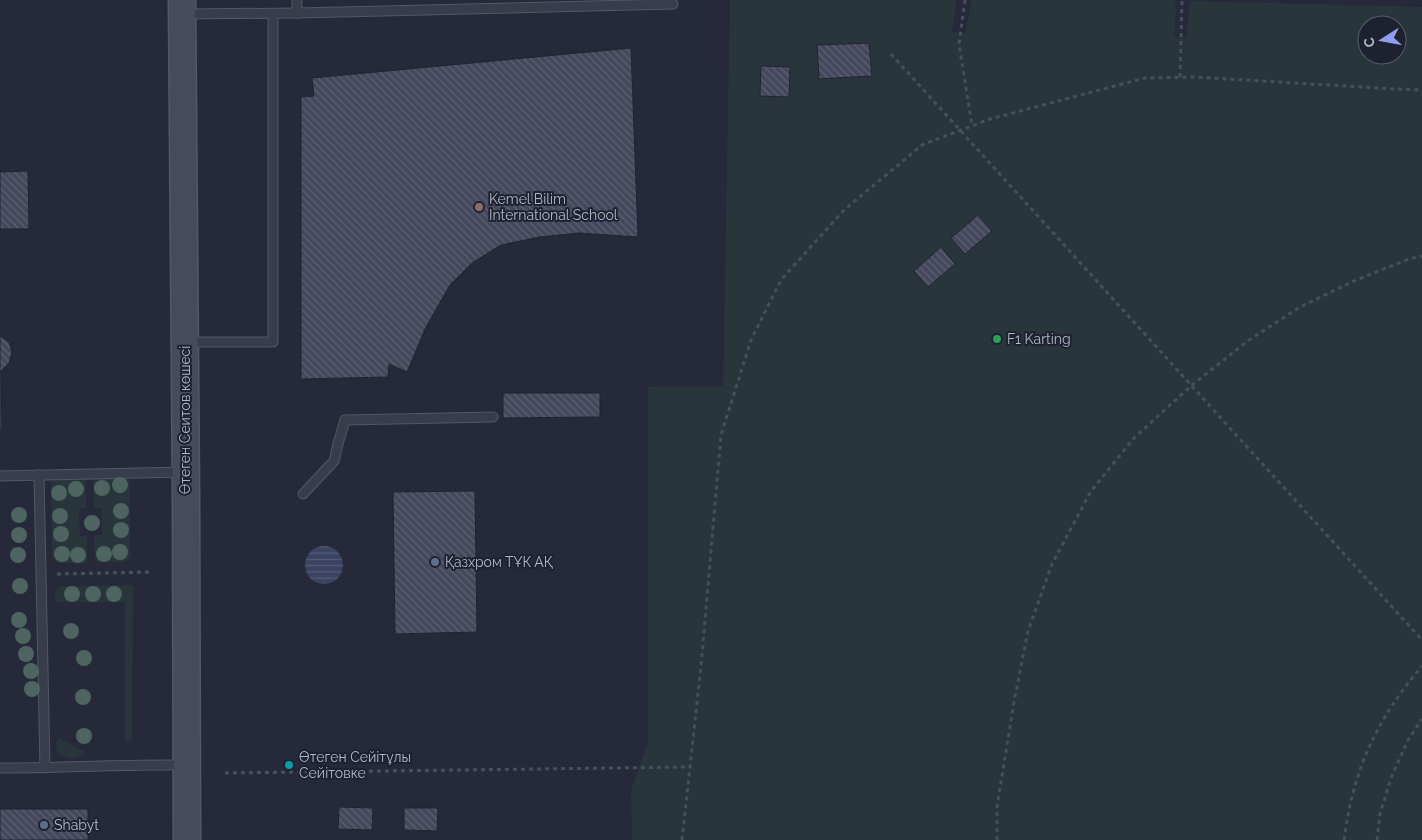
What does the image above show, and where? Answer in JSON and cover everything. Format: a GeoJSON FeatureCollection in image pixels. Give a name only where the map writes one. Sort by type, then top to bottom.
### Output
{"type":"FeatureCollection","features":[{"type":"Feature","properties":{"kind":"main road","name":"Өтеген Сеитов көшесі"},"geometry":{"type":"LineString","coordinates":[[182,7],[187,840]]}},
{"type":"Feature","properties":{"kind":"lane"},"geometry":{"type":"LineString","coordinates":[[297,0],[297,14]]}},
{"type":"Feature","properties":{"kind":"lane"},"geometry":{"type":"LineString","coordinates":[[182,7],[297,14],[673,4]]}},
{"type":"Feature","properties":{"kind":"lane"},"geometry":{"type":"LineString","coordinates":[[185,342],[273,342],[273,14]]}},
{"type":"Feature","properties":{"kind":"lane"},"geometry":{"type":"LineString","coordinates":[[303,494],[334,461],[345,420],[493,417]]}},
{"type":"Feature","properties":{"kind":"lane"},"geometry":{"type":"LineString","coordinates":[[0,476],[186,472]]}},
{"type":"Feature","properties":{"kind":"lane"},"geometry":{"type":"LineString","coordinates":[[39,475],[46,768]]}},
{"type":"Feature","properties":{"kind":"lane"},"geometry":{"type":"LineString","coordinates":[[0,768],[186,765]]}},
{"type":"Feature","properties":{"kind":"path"},"geometry":{"type":"LineString","coordinates":[[965,0],[959,44],[972,126]]}},
{"type":"Feature","properties":{"kind":"path"},"geometry":{"type":"LineString","coordinates":[[1180,76],[1182,0]]}},
{"type":"Feature","properties":{"kind":"path"},"geometry":{"type":"LineString","coordinates":[[891,54],[1422,640]]}},
{"type":"Feature","properties":{"kind":"path"},"geometry":{"type":"LineString","coordinates":[[682,840],[701,666],[721,435],[752,340],[780,280],[844,210],[922,145],[990,119],[1145,78],[1180,76],[1422,90]]}},
{"type":"Feature","properties":{"kind":"path"},"geometry":{"type":"LineString","coordinates":[[997,840],[997,807],[1028,631],[1052,564],[1091,491],[1134,438],[1192,385],[1249,340],[1300,307],[1356,280],[1409,259],[1422,256]]}},
{"type":"Feature","properties":{"kind":"path"},"geometry":{"type":"LineString","coordinates":[[41,575],[152,572]]}},
{"type":"Feature","properties":{"kind":"path"},"geometry":{"type":"LineString","coordinates":[[1344,840],[1355,783],[1366,752],[1378,727],[1393,703],[1422,666]]}},
{"type":"Feature","properties":{"kind":"path"},"geometry":{"type":"LineString","coordinates":[[1377,840],[1380,814],[1391,778],[1408,740],[1422,719]]}},
{"type":"Feature","properties":{"kind":"path"},"geometry":{"type":"LineString","coordinates":[[225,773],[690,767]]}},
{"type":"Feature","properties":{"kind":"shaded area"},"geometry":{"type":"Polygon","coordinates":[[[730,0],[957,0],[952,32],[965,33],[972,0],[1175,0],[1174,37],[1186,38],[1191,1],[1422,7],[1422,840],[632,840],[631,791],[648,742],[648,387],[723,386],[730,0]]]}},
{"type":"Feature","properties":{"kind":"shaded area"},"geometry":{"type":"Polygon","coordinates":[[[123,476],[128,479],[130,484],[130,556],[128,560],[123,562],[95,562],[94,535],[102,535],[102,508],[94,508],[93,477],[123,476]]]}},
{"type":"Feature","properties":{"kind":"shaded area"},"geometry":{"type":"Polygon","coordinates":[[[57,477],[86,477],[86,508],[79,509],[80,536],[87,536],[87,563],[60,563],[55,562],[52,557],[51,486],[52,480],[57,477]]]}},
{"type":"Feature","properties":{"kind":"shaded area"},"geometry":{"type":"Polygon","coordinates":[[[133,585],[132,741],[125,741],[125,602],[55,602],[55,594],[61,586],[133,585]]]}},
{"type":"Feature","properties":{"kind":"shaded area"},"geometry":{"type":"Polygon","coordinates":[[[58,737],[85,752],[75,759],[61,755],[58,753],[56,744],[58,737]]]}},
{"type":"Feature","properties":{"kind":"water"},"geometry":{"type":"Polygon","coordinates":[[[324,546],[331,547],[337,552],[342,558],[342,572],[337,578],[331,583],[324,584],[317,583],[311,578],[306,572],[305,565],[306,558],[311,552],[317,547],[324,546]]]}},
{"type":"Feature","properties":{"kind":"building"},"geometry":{"type":"Polygon","coordinates":[[[869,43],[872,76],[819,79],[817,45],[869,43]]]}},
{"type":"Feature","properties":{"kind":"building"},"geometry":{"type":"Polygon","coordinates":[[[631,48],[638,237],[579,233],[540,237],[501,245],[472,263],[450,285],[426,327],[407,372],[389,364],[388,377],[301,379],[301,97],[314,96],[312,78],[631,48]]]}},
{"type":"Feature","properties":{"kind":"building"},"geometry":{"type":"Polygon","coordinates":[[[761,66],[790,67],[789,97],[760,96],[761,66]]]}},
{"type":"Feature","properties":{"kind":"building"},"geometry":{"type":"Polygon","coordinates":[[[28,171],[29,229],[0,229],[0,172],[28,171]]]}},
{"type":"Feature","properties":{"kind":"building"},"geometry":{"type":"Polygon","coordinates":[[[978,215],[992,231],[965,254],[951,238],[978,215]]]}},
{"type":"Feature","properties":{"kind":"building"},"geometry":{"type":"Polygon","coordinates":[[[941,247],[955,264],[928,287],[914,271],[941,247]]]}},
{"type":"Feature","properties":{"kind":"building"},"geometry":{"type":"Polygon","coordinates":[[[0,336],[9,342],[12,352],[9,363],[1,371],[2,429],[0,429],[0,336]]]}},
{"type":"Feature","properties":{"kind":"building"},"geometry":{"type":"Polygon","coordinates":[[[503,393],[600,393],[600,417],[503,418],[503,393]]]}},
{"type":"Feature","properties":{"kind":"building","name":"Қазхром ТҰК АҚ"},"geometry":{"type":"Polygon","coordinates":[[[475,491],[477,632],[395,634],[393,492],[475,491]]]}},
{"type":"Feature","properties":{"kind":"building"},"geometry":{"type":"Polygon","coordinates":[[[339,807],[373,808],[372,830],[338,829],[339,807]]]}},
{"type":"Feature","properties":{"kind":"building"},"geometry":{"type":"Polygon","coordinates":[[[404,808],[438,808],[437,831],[404,830],[404,808]]]}},
{"type":"Feature","properties":{"kind":"building","name":"Shabyt"},"geometry":{"type":"Polygon","coordinates":[[[0,809],[88,809],[88,840],[0,840],[0,809]]]}},
{"type":"Feature","properties":{"kind":"place","name":"Kemel Bilim International School"},"geometry":{"type":"Point","coordinates":[479,207]}},
{"type":"Feature","properties":{"kind":"place","name":"F1 Karting"},"geometry":{"type":"Point","coordinates":[997,339]}},
{"type":"Feature","properties":{"kind":"place","name":"Қазхром ТҰК АҚ"},"geometry":{"type":"Point","coordinates":[435,562]}},
{"type":"Feature","properties":{"kind":"place","name":"Өтеген Сейітұлы Сейітовке"},"geometry":{"type":"Point","coordinates":[289,765]}},
{"type":"Feature","properties":{"kind":"place","name":"Shabyt"},"geometry":{"type":"Point","coordinates":[44,825]}}]}
